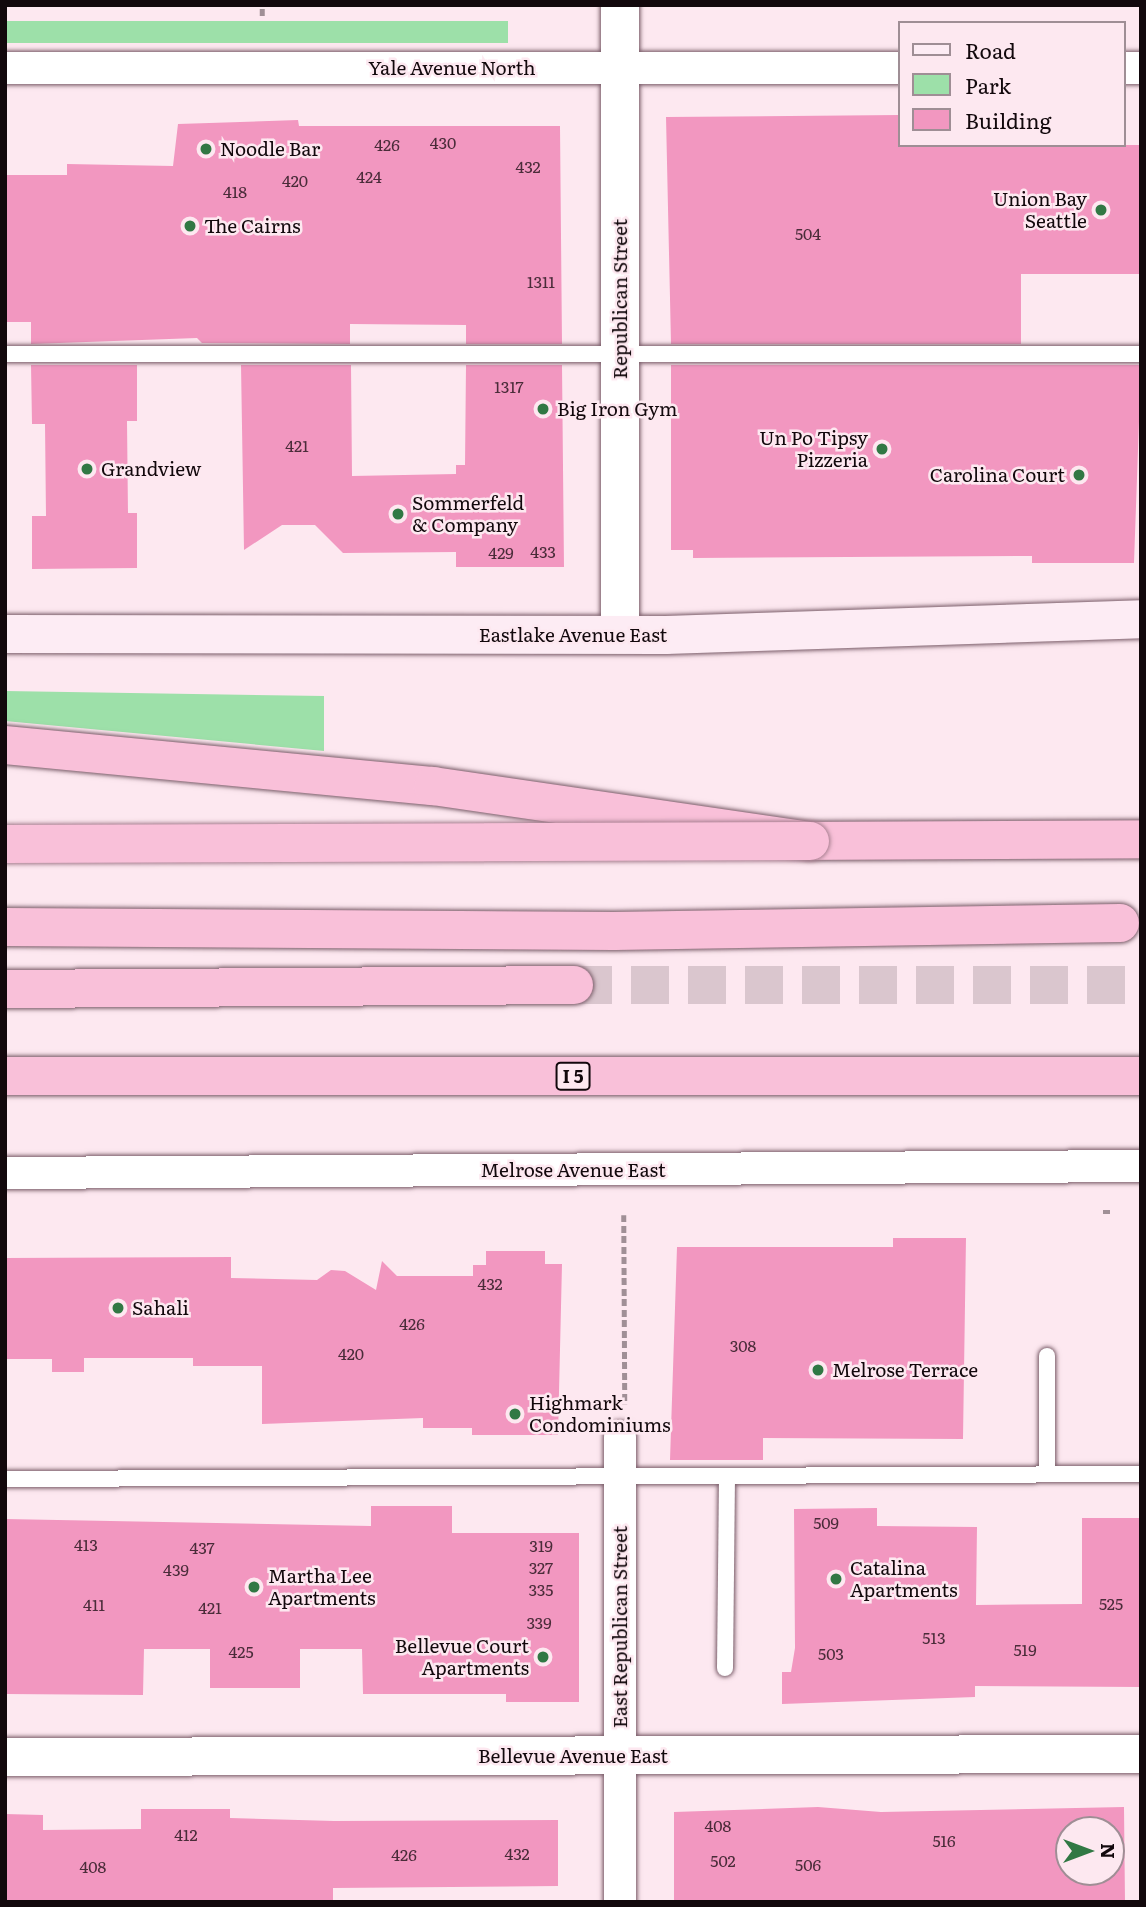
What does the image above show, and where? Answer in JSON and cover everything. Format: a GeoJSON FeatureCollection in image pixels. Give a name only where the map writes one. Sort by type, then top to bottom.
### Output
{"type":"FeatureCollection","features":[{"type":"Feature","properties":{"kind":"highway"},"geometry":{"type":"LineString","coordinates":[[5,745],[433,786],[810,841]]}},
{"type":"Feature","properties":{"kind":"highway"},"geometry":{"type":"LineString","coordinates":[[5,826],[221,858]]}},
{"type":"Feature","properties":{"kind":"highway"},"geometry":{"type":"LineString","coordinates":[[5,844],[1141,839]]}},
{"type":"Feature","properties":{"kind":"highway"},"geometry":{"type":"LineString","coordinates":[[5,860],[1141,856]]}},
{"type":"Feature","properties":{"kind":"highway"},"geometry":{"type":"LineString","coordinates":[[5,927],[614,931],[1119,923]]}},
{"type":"Feature","properties":{"kind":"highway"},"geometry":{"type":"LineString","coordinates":[[5,989],[574,985]]}},
{"type":"Feature","properties":{"kind":"highway","name":"I 5"},"geometry":{"type":"LineString","coordinates":[[5,1076],[1141,1076]]}},
{"type":"Feature","properties":{"kind":"main road","name":"Eastlake Avenue East"},"geometry":{"type":"LineString","coordinates":[[5,635],[620,635],[1141,619]]}},
{"type":"Feature","properties":{"kind":"street","name":"Republican Street"},"geometry":{"type":"LineString","coordinates":[[620,5],[620,635]]}},
{"type":"Feature","properties":{"kind":"street","name":"Yale Avenue North"},"geometry":{"type":"LineString","coordinates":[[5,68],[898,68]]}},
{"type":"Feature","properties":{"kind":"street","name":"Melrose Avenue East"},"geometry":{"type":"LineString","coordinates":[[5,1173],[1141,1166]]}},
{"type":"Feature","properties":{"kind":"street","name":"East Republican Street"},"geometry":{"type":"LineString","coordinates":[[620,1902],[622,1427]]}},
{"type":"Feature","properties":{"kind":"street","name":"Bellevue Avenue East"},"geometry":{"type":"LineString","coordinates":[[5,1757],[1141,1754]]}},
{"type":"Feature","properties":{"kind":"lane"},"geometry":{"type":"LineString","coordinates":[[5,354],[1141,354]]}},
{"type":"Feature","properties":{"kind":"lane"},"geometry":{"type":"LineString","coordinates":[[1047,1356],[1047,1475]]}},
{"type":"Feature","properties":{"kind":"lane"},"geometry":{"type":"LineString","coordinates":[[5,1479],[620,1479],[1141,1474]]}},
{"type":"Feature","properties":{"kind":"lane"},"geometry":{"type":"LineString","coordinates":[[725,1668],[727,1477]]}},
{"type":"Feature","properties":{"kind":"path"},"geometry":{"type":"LineString","coordinates":[[262,5],[262,16]]}},
{"type":"Feature","properties":{"kind":"path"},"geometry":{"type":"LineString","coordinates":[[1103,1212],[1110,1212]]}},
{"type":"Feature","properties":{"kind":"path"},"geometry":{"type":"LineString","coordinates":[[622,1427],[624,1215]]}},
{"type":"Feature","properties":{"kind":"green space"},"geometry":{"type":"Polygon","coordinates":[[[5,21],[508,21],[508,43],[5,43],[5,21]]]}},
{"type":"Feature","properties":{"kind":"green space"},"geometry":{"type":"Polygon","coordinates":[[[5,691],[324,696],[324,751],[5,721],[5,691]]]}},
{"type":"Feature","properties":{"kind":"building"},"geometry":{"type":"Polygon","coordinates":[[[898,115],[898,147],[1141,145],[1141,274],[1021,274],[1021,344],[671,344],[666,117],[898,115]]]}},
{"type":"Feature","properties":{"kind":"building"},"geometry":{"type":"Polygon","coordinates":[[[298,120],[299,126],[560,126],[562,344],[466,344],[466,325],[350,324],[350,344],[202,343],[197,338],[31,344],[31,322],[5,322],[5,175],[67,175],[67,164],[173,166],[178,124],[298,120]]]}},
{"type":"Feature","properties":{"kind":"building","name":"Grandview"},"geometry":{"type":"Polygon","coordinates":[[[31,365],[137,365],[137,421],[127,421],[128,513],[137,513],[137,568],[32,569],[32,516],[46,516],[45,424],[32,424],[31,365]]]}},
{"type":"Feature","properties":{"kind":"building"},"geometry":{"type":"Polygon","coordinates":[[[241,365],[351,365],[352,476],[456,474],[456,465],[465,465],[466,365],[562,365],[564,567],[456,567],[456,552],[343,553],[315,525],[282,525],[244,550],[241,365]]]}},
{"type":"Feature","properties":{"kind":"building"},"geometry":{"type":"Polygon","coordinates":[[[671,365],[1141,365],[1134,563],[1032,563],[1032,556],[693,558],[693,550],[671,550],[671,365]]]}},
{"type":"Feature","properties":{"kind":"building","name":"Melrose Terrace"},"geometry":{"type":"Polygon","coordinates":[[[893,1238],[966,1238],[963,1439],[763,1438],[763,1460],[670,1460],[677,1247],[893,1247],[893,1238]]]}},
{"type":"Feature","properties":{"kind":"building"},"geometry":{"type":"Polygon","coordinates":[[[486,1251],[545,1251],[545,1264],[562,1264],[558,1435],[472,1435],[472,1428],[423,1428],[423,1418],[262,1424],[262,1366],[193,1366],[193,1358],[84,1358],[84,1372],[52,1372],[52,1359],[5,1359],[5,1258],[231,1257],[231,1278],[317,1280],[331,1270],[345,1271],[376,1290],[382,1261],[397,1276],[473,1276],[473,1265],[486,1265],[486,1251]]]}},
{"type":"Feature","properties":{"kind":"building"},"geometry":{"type":"Polygon","coordinates":[[[371,1506],[452,1506],[452,1533],[579,1533],[579,1702],[506,1702],[506,1694],[363,1694],[362,1649],[300,1649],[300,1688],[210,1688],[210,1649],[144,1649],[143,1695],[5,1694],[5,1519],[371,1526],[371,1506]]]}},
{"type":"Feature","properties":{"kind":"building"},"geometry":{"type":"Polygon","coordinates":[[[877,1508],[877,1526],[977,1527],[976,1605],[1082,1604],[1082,1518],[1141,1518],[1141,1687],[975,1686],[975,1697],[782,1704],[782,1672],[791,1672],[795,1648],[794,1509],[877,1508]]]}},
{"type":"Feature","properties":{"kind":"building"},"geometry":{"type":"Polygon","coordinates":[[[818,1807],[881,1812],[1124,1807],[1124,1816],[1055,1816],[1055,1886],[1125,1886],[1125,1902],[674,1902],[674,1812],[818,1807]]]}},
{"type":"Feature","properties":{"kind":"building"},"geometry":{"type":"Polygon","coordinates":[[[141,1809],[230,1809],[230,1818],[334,1821],[558,1820],[558,1886],[333,1888],[333,1902],[5,1902],[5,1814],[43,1815],[43,1830],[141,1829],[141,1809]]]}},
{"type":"Feature","properties":{"kind":"tunnel"},"geometry":{"type":"LineString","coordinates":[[574,985],[1141,985]]}},
{"type":"Feature","properties":{"kind":"place","name":"Noodle Bar"},"geometry":{"type":"Point","coordinates":[206,149]}},
{"type":"Feature","properties":{"kind":"place","name":"Union Bay Seattle"},"geometry":{"type":"Point","coordinates":[1101,210]}},
{"type":"Feature","properties":{"kind":"place","name":"The Cairns"},"geometry":{"type":"Point","coordinates":[190,226]}},
{"type":"Feature","properties":{"kind":"place","name":"Big Iron Gym"},"geometry":{"type":"Point","coordinates":[543,409]}},
{"type":"Feature","properties":{"kind":"place","name":"Un Po Tipsy Pizzeria"},"geometry":{"type":"Point","coordinates":[882,449]}},
{"type":"Feature","properties":{"kind":"place","name":"Grandview"},"geometry":{"type":"Point","coordinates":[87,469]}},
{"type":"Feature","properties":{"kind":"place","name":"Carolina Court"},"geometry":{"type":"Point","coordinates":[1079,475]}},
{"type":"Feature","properties":{"kind":"place","name":"Sommerfeld & Company"},"geometry":{"type":"Point","coordinates":[398,514]}},
{"type":"Feature","properties":{"kind":"place","name":"Sahali"},"geometry":{"type":"Point","coordinates":[118,1308]}},
{"type":"Feature","properties":{"kind":"place","name":"Melrose Terrace"},"geometry":{"type":"Point","coordinates":[818,1370]}},
{"type":"Feature","properties":{"kind":"place","name":"Highmark Condominiums"},"geometry":{"type":"Point","coordinates":[515,1414]}},
{"type":"Feature","properties":{"kind":"place","name":"Catalina Apartments"},"geometry":{"type":"Point","coordinates":[836,1579]}},
{"type":"Feature","properties":{"kind":"place","name":"Martha Lee Apartments"},"geometry":{"type":"Point","coordinates":[254,1587]}},
{"type":"Feature","properties":{"kind":"place","name":"Bellevue Court Apartments"},"geometry":{"type":"Point","coordinates":[543,1657]}}]}
